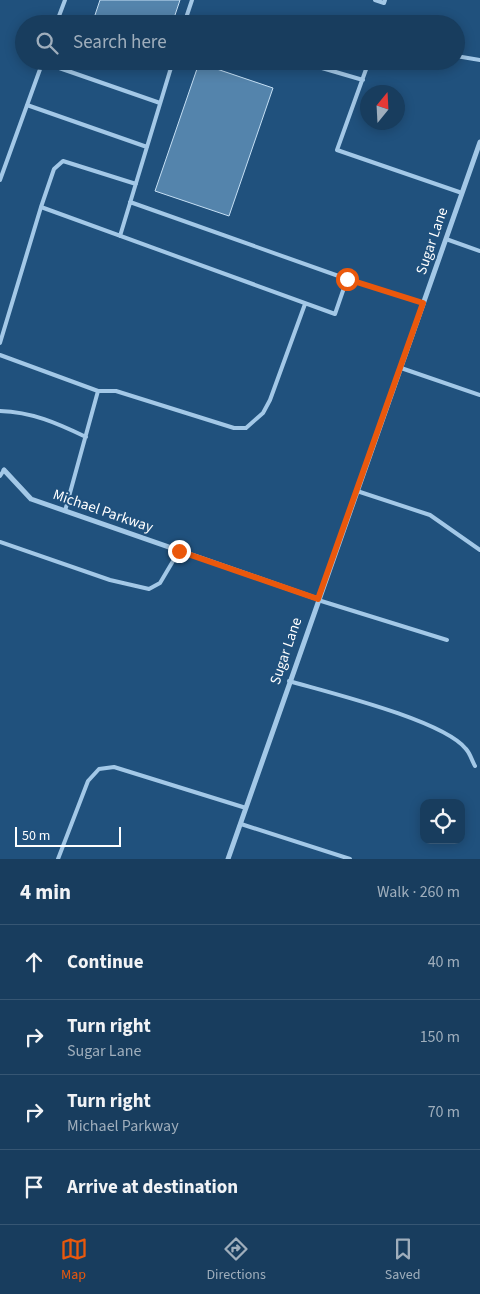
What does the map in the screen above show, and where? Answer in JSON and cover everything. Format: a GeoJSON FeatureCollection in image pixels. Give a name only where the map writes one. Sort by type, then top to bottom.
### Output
{"type":"FeatureCollection","features":[{"type":"Feature","properties":{"kind":"street","name":"Sugar Lane"},"geometry":{"type":"LineString","coordinates":[[228,859],[480,142]]}},
{"type":"Feature","properties":{"kind":"street","name":"Michael Parkway"},"geometry":{"type":"LineString","coordinates":[[4,470],[31,499],[318,599]]}},
{"type":"Feature","properties":{"kind":"lane"},"geometry":{"type":"LineString","coordinates":[[59,15],[65,0]]}},
{"type":"Feature","properties":{"kind":"lane"},"geometry":{"type":"LineString","coordinates":[[187,15],[192,0]]}},
{"type":"Feature","properties":{"kind":"lane"},"geometry":{"type":"LineString","coordinates":[[375,0],[384,3],[385,0]]}},
{"type":"Feature","properties":{"kind":"lane"},"geometry":{"type":"LineString","coordinates":[[465,58],[480,60]]}},
{"type":"Feature","properties":{"kind":"lane"},"geometry":{"type":"LineString","coordinates":[[0,180],[39,70]]}},
{"type":"Feature","properties":{"kind":"lane"},"geometry":{"type":"LineString","coordinates":[[65,70],[160,103]]}},
{"type":"Feature","properties":{"kind":"lane"},"geometry":{"type":"LineString","coordinates":[[120,236],[170,70]]}},
{"type":"Feature","properties":{"kind":"lane"},"geometry":{"type":"LineString","coordinates":[[329,70],[363,80]]}},
{"type":"Feature","properties":{"kind":"lane"},"geometry":{"type":"LineString","coordinates":[[367,70],[337,150],[462,193]]}},
{"type":"Feature","properties":{"kind":"lane"},"geometry":{"type":"LineString","coordinates":[[27,105],[147,147]]}},
{"type":"Feature","properties":{"kind":"lane"},"geometry":{"type":"LineString","coordinates":[[0,343],[54,168],[64,161],[136,184]]}},
{"type":"Feature","properties":{"kind":"lane"},"geometry":{"type":"LineString","coordinates":[[130,202],[347,279],[423,303]]}},
{"type":"Feature","properties":{"kind":"lane"},"geometry":{"type":"LineString","coordinates":[[41,207],[335,314],[347,279]]}},
{"type":"Feature","properties":{"kind":"lane"},"geometry":{"type":"LineString","coordinates":[[446,238],[480,251]]}},
{"type":"Feature","properties":{"kind":"lane"},"geometry":{"type":"LineString","coordinates":[[0,355],[98,391],[116,391],[234,428],[246,428],[254,423],[270,400],[305,304]]}},
{"type":"Feature","properties":{"kind":"lane"},"geometry":{"type":"LineString","coordinates":[[401,368],[480,395]]}},
{"type":"Feature","properties":{"kind":"lane"},"geometry":{"type":"LineString","coordinates":[[66,511],[98,391]]}},
{"type":"Feature","properties":{"kind":"lane"},"geometry":{"type":"LineString","coordinates":[[0,411],[29,413],[40,416],[86,436]]}},
{"type":"Feature","properties":{"kind":"lane"},"geometry":{"type":"LineString","coordinates":[[0,476],[4,470]]}},
{"type":"Feature","properties":{"kind":"lane"},"geometry":{"type":"LineString","coordinates":[[357,491],[430,515],[480,550]]}},
{"type":"Feature","properties":{"kind":"lane"},"geometry":{"type":"LineString","coordinates":[[0,542],[110,580],[149,589],[160,583],[179,551]]}},
{"type":"Feature","properties":{"kind":"lane"},"geometry":{"type":"LineString","coordinates":[[318,599],[447,640]]}},
{"type":"Feature","properties":{"kind":"lane"},"geometry":{"type":"LineString","coordinates":[[289,681],[388,710],[444,732],[466,749],[474,766]]}},
{"type":"Feature","properties":{"kind":"lane"},"geometry":{"type":"LineString","coordinates":[[58,859],[88,781],[99,769],[114,767],[246,808]]}},
{"type":"Feature","properties":{"kind":"lane"},"geometry":{"type":"LineString","coordinates":[[241,824],[350,859]]}},
{"type":"Feature","properties":{"kind":"building"},"geometry":{"type":"Polygon","coordinates":[[[100,0],[180,0],[175,15],[95,15],[100,0]]]}},
{"type":"Feature","properties":{"kind":"building"},"geometry":{"type":"Polygon","coordinates":[[[197,70],[220,70],[273,88],[229,216],[155,191],[197,70]]]}},
{"type":"Feature","properties":{"kind":"route"},"geometry":{"type":"LineString","coordinates":[[179,551],[318,599],[423,303],[347,279]]}}]}
